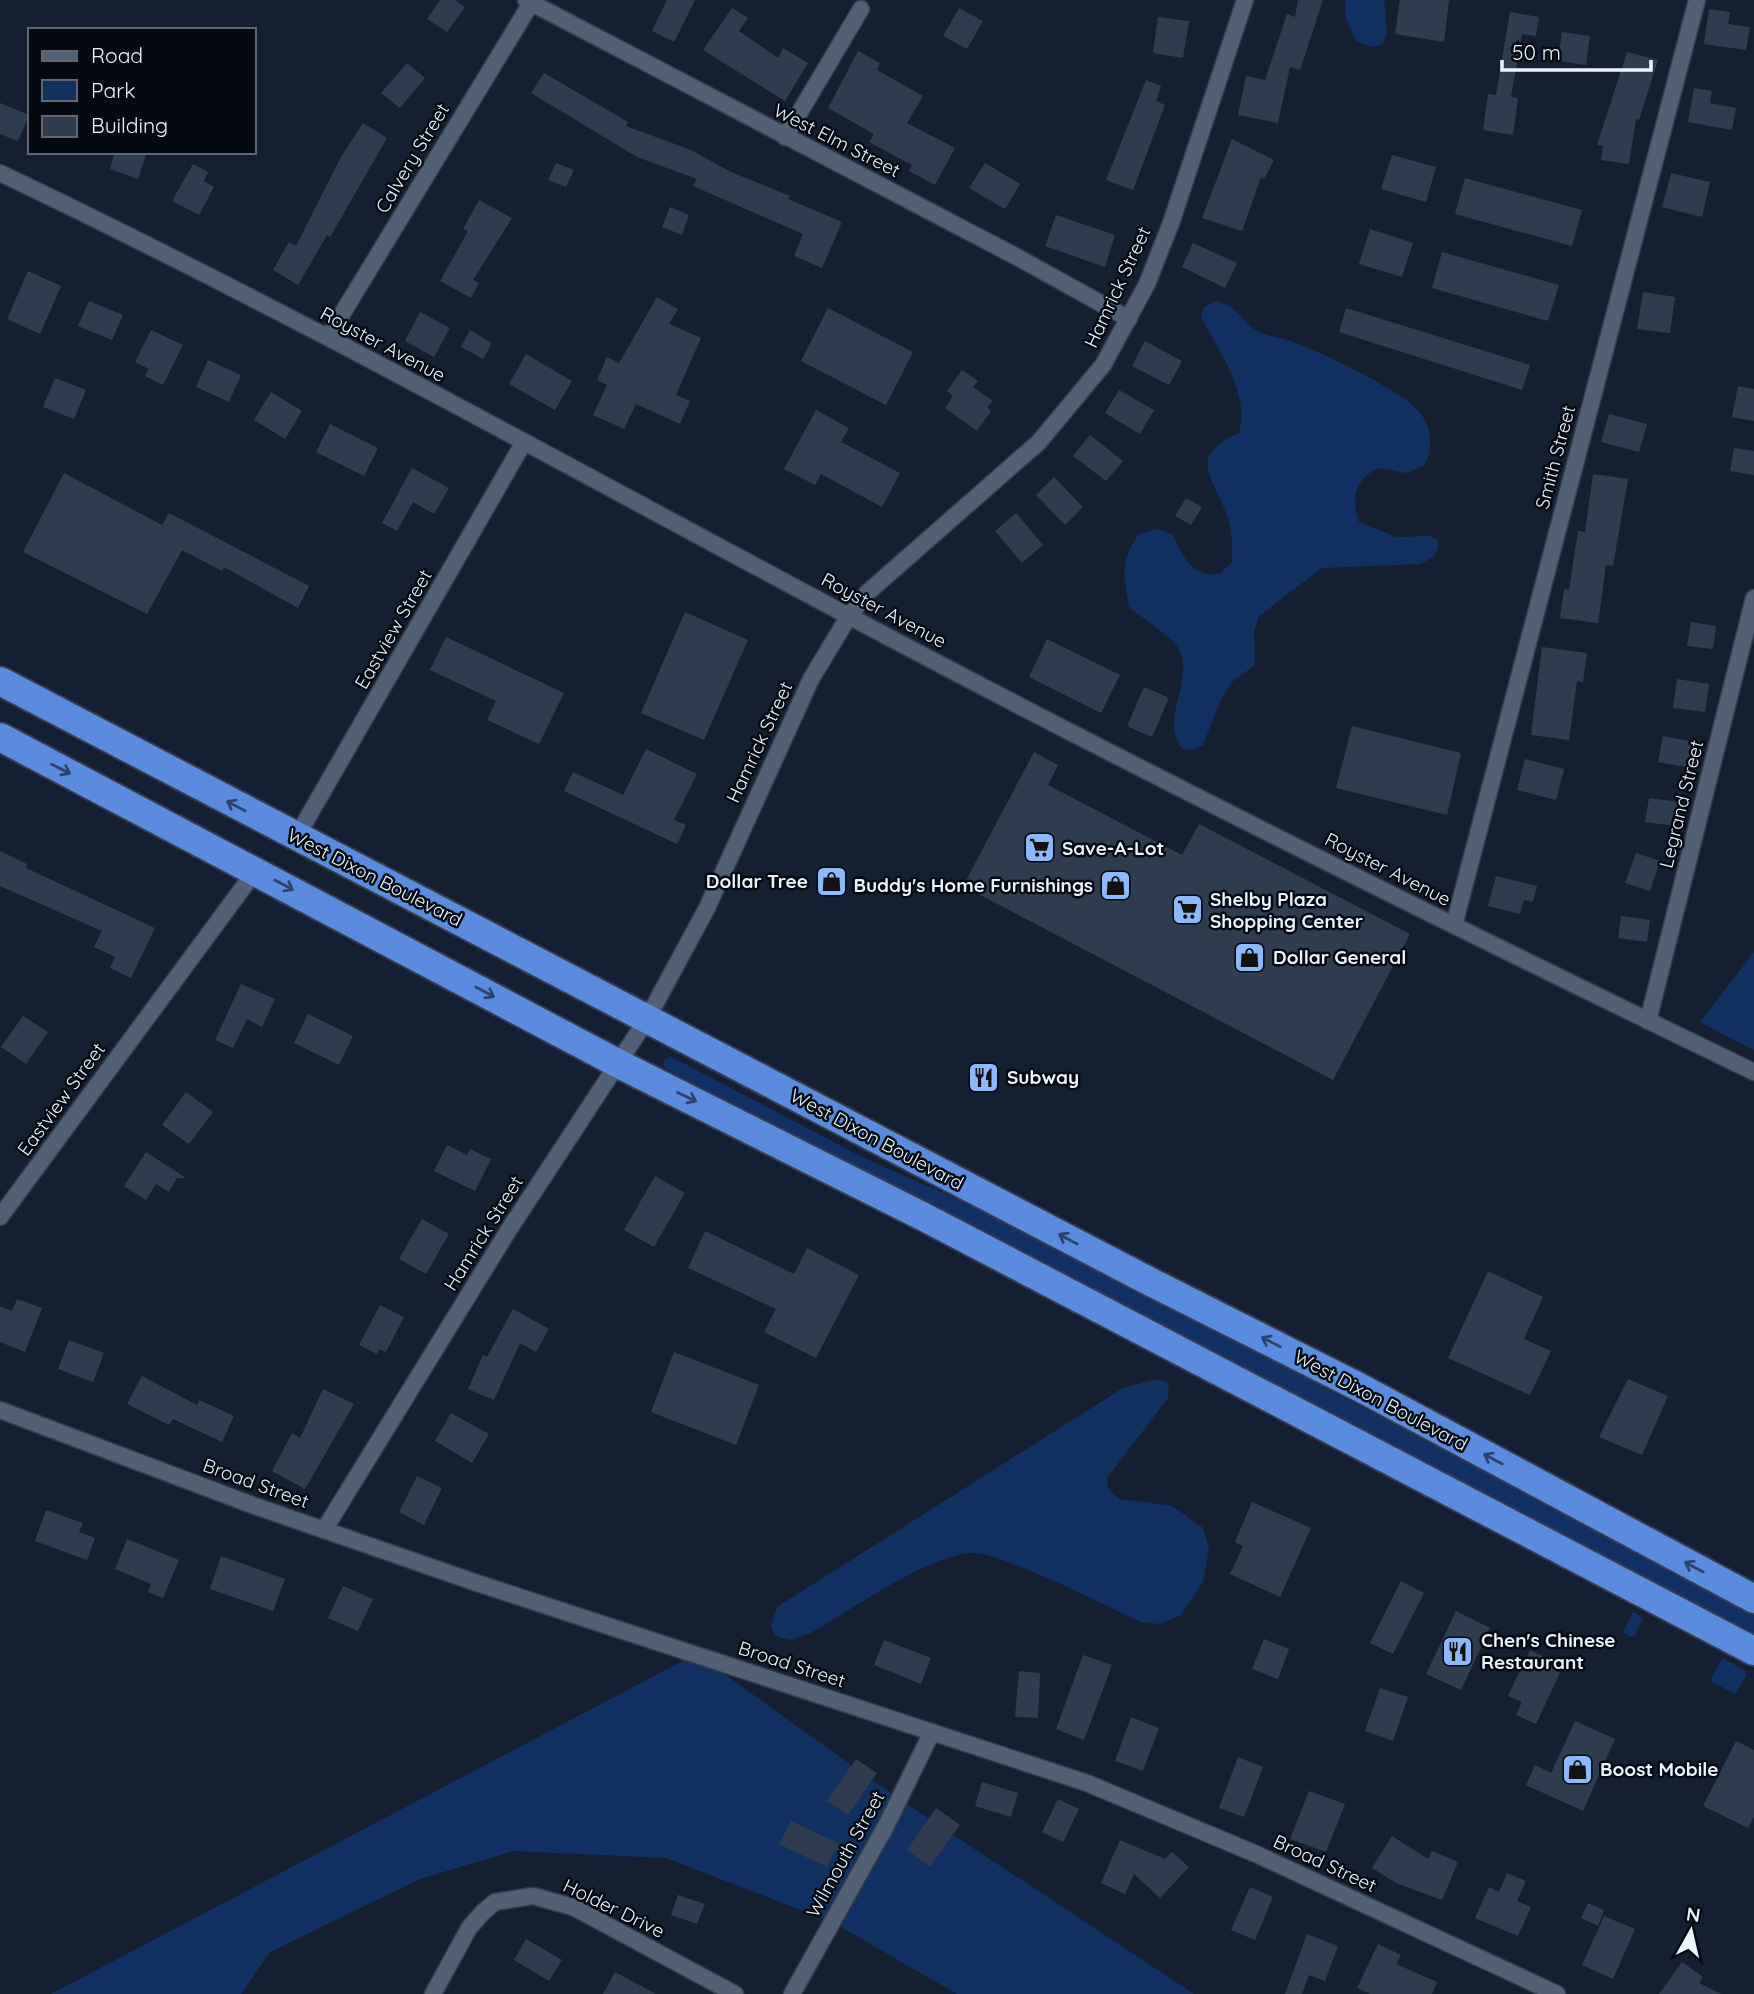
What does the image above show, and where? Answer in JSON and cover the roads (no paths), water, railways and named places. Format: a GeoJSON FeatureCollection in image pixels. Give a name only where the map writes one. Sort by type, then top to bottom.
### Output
{"type":"FeatureCollection","features":[{"type":"Feature","properties":{"kind":"highway","name":"West Dixon Boulevard"},"geometry":{"type":"LineString","coordinates":[[0,681],[1129,1271],[1347,1381],[1754,1599]]}},
{"type":"Feature","properties":{"kind":"highway"},"geometry":{"type":"LineString","coordinates":[[0,737],[619,1064],[924,1216],[1754,1651]]}},
{"type":"Feature","properties":{"kind":"street","name":"Hamrick Street"},"geometry":{"type":"LineString","coordinates":[[324,1530],[508,1231],[648,1019],[706,908],[811,679],[849,616],[883,579],[1039,442],[1103,365],[1129,319],[1171,223],[1245,0]]}},
{"type":"Feature","properties":{"kind":"street","name":"Smith Street"},"geometry":{"type":"LineString","coordinates":[[1454,925],[1697,0]]}},
{"type":"Feature","properties":{"kind":"street","name":"West Elm Street"},"geometry":{"type":"LineString","coordinates":[[530,1],[1017,257],[1129,319]]}},
{"type":"Feature","properties":{"kind":"street","name":"Calvery Street"},"geometry":{"type":"LineString","coordinates":[[328,337],[530,1]]}},
{"type":"Feature","properties":{"kind":"street"},"geometry":{"type":"LineString","coordinates":[[785,137],[862,9]]}},
{"type":"Feature","properties":{"kind":"street","name":"Royster Avenue"},"geometry":{"type":"LineString","coordinates":[[0,173],[328,337],[849,616],[1454,925],[1754,1072]]}},
{"type":"Feature","properties":{"kind":"street","name":"Eastview Street"},"geometry":{"type":"LineString","coordinates":[[298,836],[524,442]]}},
{"type":"Feature","properties":{"kind":"street","name":"Legrand Street"},"geometry":{"type":"LineString","coordinates":[[1648,1021],[1754,598]]}},
{"type":"Feature","properties":{"kind":"street","name":"Eastview Street"},"geometry":{"type":"LineString","coordinates":[[0,1217],[256,870]]}},
{"type":"Feature","properties":{"kind":"street","name":"Broad Street"},"geometry":{"type":"LineString","coordinates":[[0,1410],[324,1530],[1119,1796],[1255,1854],[1557,1994]]}},
{"type":"Feature","properties":{"kind":"street","name":"Wilmouth Street"},"geometry":{"type":"LineString","coordinates":[[792,1994],[887,1824],[932,1732]]}},
{"type":"Feature","properties":{"kind":"street","name":"Holder Drive"},"geometry":{"type":"LineString","coordinates":[[433,1994],[469,1928],[483,1912],[495,1902],[533,1896],[573,1908],[735,1994]]}},
{"type":"Feature","properties":{"kind":"place","name":"Save-A-Lot"},"geometry":{"type":"Point","coordinates":[1039,848]}},
{"type":"Feature","properties":{"kind":"place","name":"Dollar Tree"},"geometry":{"type":"Point","coordinates":[831,881]}},
{"type":"Feature","properties":{"kind":"place","name":"Buddy's Home Furnishings"},"geometry":{"type":"Point","coordinates":[1116,885]}},
{"type":"Feature","properties":{"kind":"place","name":"Shelby Plaza Shopping Center"},"geometry":{"type":"Point","coordinates":[1187,910]}},
{"type":"Feature","properties":{"kind":"place","name":"Dollar General"},"geometry":{"type":"Point","coordinates":[1250,957]}},
{"type":"Feature","properties":{"kind":"place","name":"Subway"},"geometry":{"type":"Point","coordinates":[984,1077]}},
{"type":"Feature","properties":{"kind":"place","name":"Chen's Chinese Restaurant"},"geometry":{"type":"Point","coordinates":[1458,1651]}},
{"type":"Feature","properties":{"kind":"place","name":"Boost Mobile"},"geometry":{"type":"Point","coordinates":[1577,1769]}}]}
